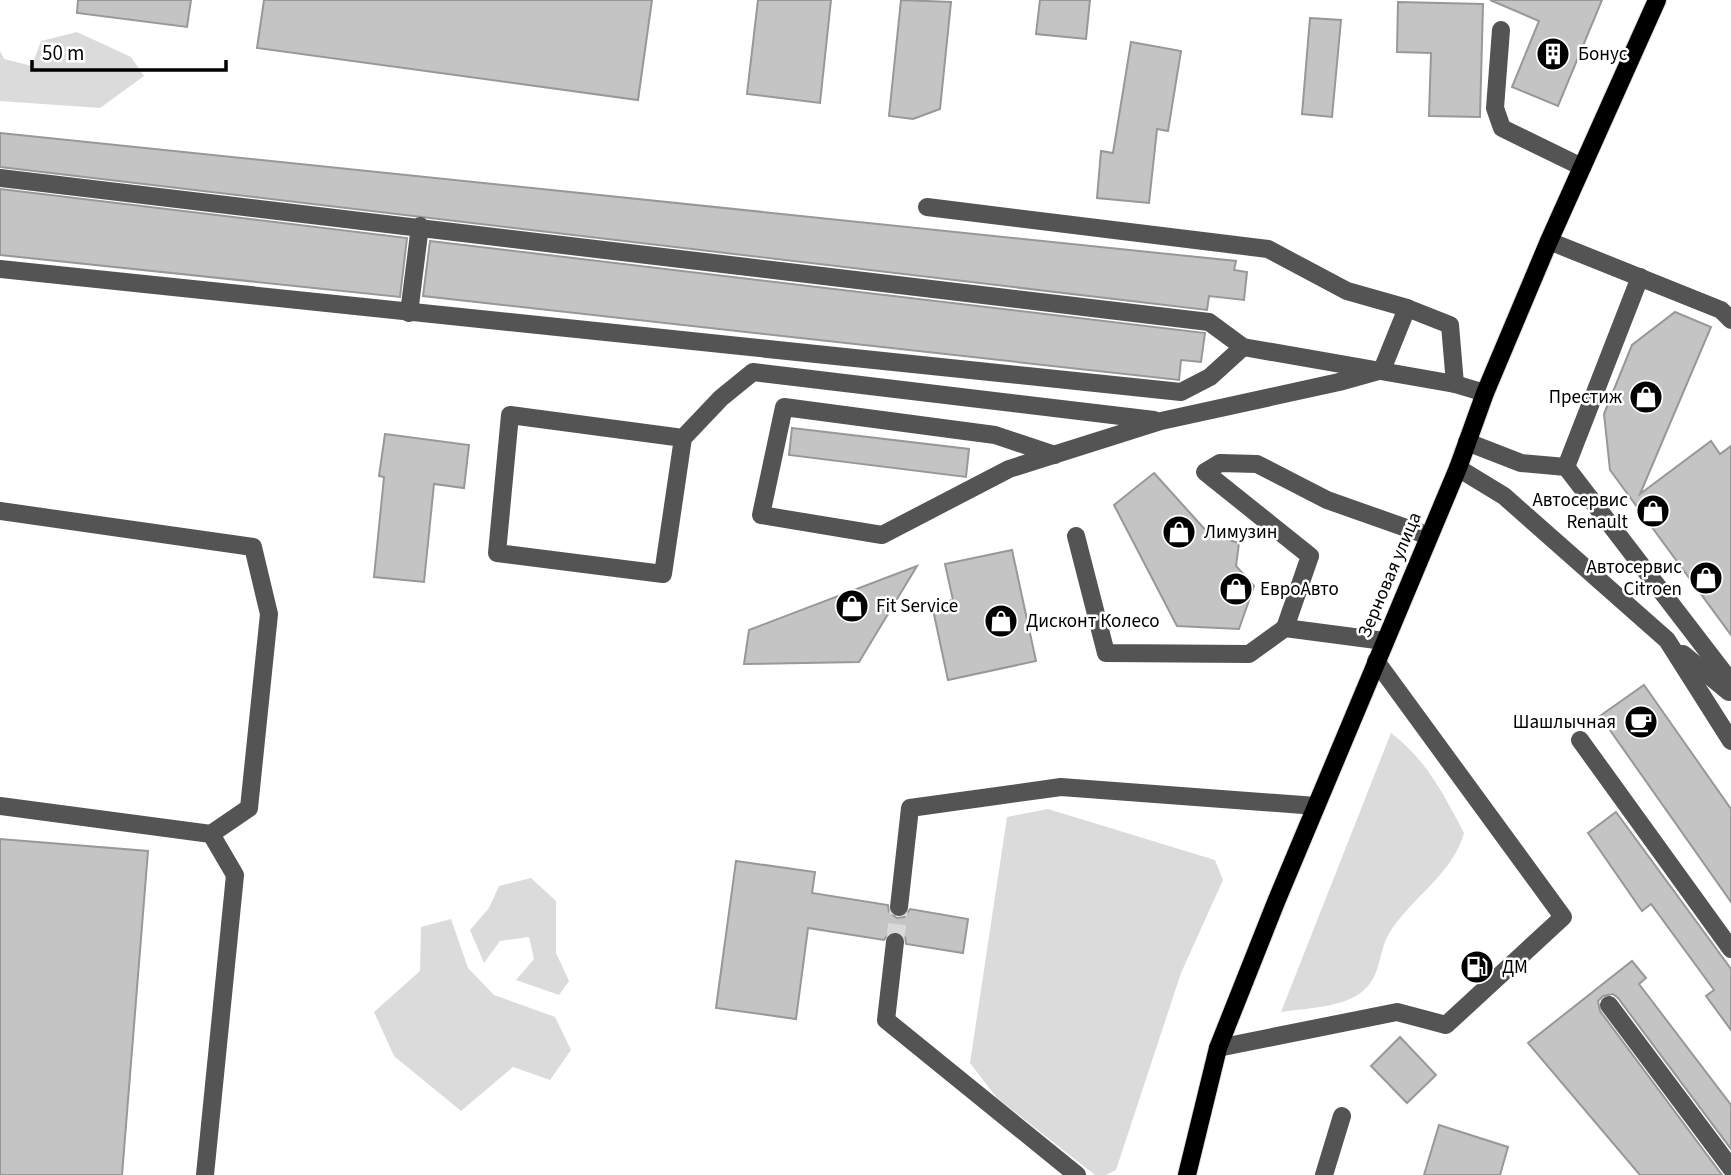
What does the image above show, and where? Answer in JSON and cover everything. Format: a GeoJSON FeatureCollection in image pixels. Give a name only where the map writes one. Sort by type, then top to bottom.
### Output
{"type":"FeatureCollection","features":[{"type":"Feature","properties":{"kind":"main road","name":"Зерновая улица"},"geometry":{"type":"LineString","coordinates":[[1187,1175],[1218,1048],[1384,641],[1458,468],[1485,393],[1549,241],[1657,0]]}},
{"type":"Feature","properties":{"kind":"lane"},"geometry":{"type":"LineString","coordinates":[[1501,30],[1495,108],[1502,128],[1582,167]]}},
{"type":"Feature","properties":{"kind":"lane"},"geometry":{"type":"LineString","coordinates":[[0,178],[1209,322],[1243,347],[1382,370],[1455,384],[1485,393]]}},
{"type":"Feature","properties":{"kind":"lane"},"geometry":{"type":"LineString","coordinates":[[927,207],[1268,249],[1347,291],[1407,308],[1450,325],[1455,384]]}},
{"type":"Feature","properties":{"kind":"lane"},"geometry":{"type":"LineString","coordinates":[[409,313],[420,226]]}},
{"type":"Feature","properties":{"kind":"lane"},"geometry":{"type":"LineString","coordinates":[[1549,241],[1721,310],[1731,320]]}},
{"type":"Feature","properties":{"kind":"lane"},"geometry":{"type":"LineString","coordinates":[[0,269],[1181,393],[1210,377],[1243,347]]}},
{"type":"Feature","properties":{"kind":"lane"},"geometry":{"type":"LineString","coordinates":[[1566,467],[1640,277]]}},
{"type":"Feature","properties":{"kind":"lane"},"geometry":{"type":"LineString","coordinates":[[1382,370],[1407,308]]}},
{"type":"Feature","properties":{"kind":"lane"},"geometry":{"type":"LineString","coordinates":[[1055,455],[995,435],[784,407],[761,515],[882,535],[1009,469],[1055,455],[1161,421],[1382,370]]}},
{"type":"Feature","properties":{"kind":"lane"},"geometry":{"type":"LineString","coordinates":[[683,438],[510,415],[497,553],[663,574],[683,438],[721,398],[753,372],[1161,421]]}},
{"type":"Feature","properties":{"kind":"lane"},"geometry":{"type":"LineString","coordinates":[[1467,442],[1521,463],[1566,467],[1731,682]]}},
{"type":"Feature","properties":{"kind":"lane"},"geometry":{"type":"LineString","coordinates":[[1076,536],[1106,653],[1249,654],[1284,628],[1310,556],[1205,472],[1220,463],[1257,464],[1327,500],[1429,536]]}},
{"type":"Feature","properties":{"kind":"lane"},"geometry":{"type":"LineString","coordinates":[[1458,468],[1504,496],[1731,694]]}},
{"type":"Feature","properties":{"kind":"lane"},"geometry":{"type":"LineString","coordinates":[[0,511],[253,547],[269,614],[249,808],[211,834],[0,806]]}},
{"type":"Feature","properties":{"kind":"lane"},"geometry":{"type":"LineString","coordinates":[[1284,628],[1384,641]]}},
{"type":"Feature","properties":{"kind":"lane"},"geometry":{"type":"LineString","coordinates":[[1667,640],[1731,741]]}},
{"type":"Feature","properties":{"kind":"lane"},"geometry":{"type":"LineString","coordinates":[[1218,1048],[1397,1012],[1446,1025],[1563,917],[1376,662]]}},
{"type":"Feature","properties":{"kind":"lane"},"geometry":{"type":"LineString","coordinates":[[1580,740],[1731,949]]}},
{"type":"Feature","properties":{"kind":"lane"},"geometry":{"type":"LineString","coordinates":[[899,907],[911,808],[1061,787],[1316,806]]}},
{"type":"Feature","properties":{"kind":"lane"},"geometry":{"type":"LineString","coordinates":[[205,1175],[235,875],[211,834]]}},
{"type":"Feature","properties":{"kind":"lane"},"geometry":{"type":"LineString","coordinates":[[895,942],[886,1020],[1077,1175]]}},
{"type":"Feature","properties":{"kind":"lane"},"geometry":{"type":"LineString","coordinates":[[1609,1005],[1731,1168]]}},
{"type":"Feature","properties":{"kind":"lane"},"geometry":{"type":"LineString","coordinates":[[1324,1175],[1342,1116]]}},
{"type":"Feature","properties":{"kind":"shaded area"},"geometry":{"type":"Polygon","coordinates":[[[77,32],[131,57],[144,76],[100,108],[0,101],[0,51],[4,59],[32,66],[41,41],[77,32]]]}},
{"type":"Feature","properties":{"kind":"shaded area"},"geometry":{"type":"Polygon","coordinates":[[[1391,733],[1414,754],[1441,792],[1464,833],[1459,848],[1442,873],[1390,932],[1374,977],[1364,990],[1336,1004],[1281,1012],[1391,733]]]}},
{"type":"Feature","properties":{"kind":"shaded area"},"geometry":{"type":"Polygon","coordinates":[[[1048,809],[1215,860],[1223,880],[1181,973],[1116,1170],[1106,1175],[1095,1175],[997,1098],[970,1063],[1007,817],[1048,809]]]}},
{"type":"Feature","properties":{"kind":"shaded area"},"geometry":{"type":"Polygon","coordinates":[[[531,878],[556,901],[556,953],[569,981],[559,995],[516,980],[534,959],[529,937],[500,941],[484,963],[470,930],[489,908],[499,886],[531,878]]]}},
{"type":"Feature","properties":{"kind":"shaded area"},"geometry":{"type":"Polygon","coordinates":[[[451,919],[468,968],[494,995],[555,1017],[571,1050],[550,1080],[513,1067],[461,1111],[394,1056],[374,1012],[420,971],[421,927],[451,919]]]}},
{"type":"Feature","properties":{"kind":"building"},"geometry":{"type":"Polygon","coordinates":[[[78,0],[191,0],[187,27],[77,13],[78,0]]]}},
{"type":"Feature","properties":{"kind":"building"},"geometry":{"type":"Polygon","coordinates":[[[264,0],[652,0],[638,100],[257,48],[264,0]]]}},
{"type":"Feature","properties":{"kind":"building"},"geometry":{"type":"Polygon","coordinates":[[[758,0],[831,0],[820,103],[747,94],[758,0]]]}},
{"type":"Feature","properties":{"kind":"building"},"geometry":{"type":"Polygon","coordinates":[[[901,0],[951,2],[940,109],[913,119],[889,116],[901,0]]]}},
{"type":"Feature","properties":{"kind":"building"},"geometry":{"type":"Polygon","coordinates":[[[1040,0],[1090,0],[1086,39],[1036,34],[1040,0]]]}},
{"type":"Feature","properties":{"kind":"building","name":"Бонус"},"geometry":{"type":"Polygon","coordinates":[[[1490,0],[1602,0],[1558,106],[1512,87],[1539,21],[1490,0]]]}},
{"type":"Feature","properties":{"kind":"building"},"geometry":{"type":"Polygon","coordinates":[[[1398,2],[1483,4],[1480,117],[1429,116],[1431,53],[1397,52],[1398,2]]]}},
{"type":"Feature","properties":{"kind":"building"},"geometry":{"type":"Polygon","coordinates":[[[1310,18],[1341,20],[1332,117],[1302,114],[1310,18]]]}},
{"type":"Feature","properties":{"kind":"building"},"geometry":{"type":"Polygon","coordinates":[[[1131,42],[1181,51],[1168,131],[1157,129],[1149,203],[1097,198],[1101,151],[1113,153],[1131,42]]]}},
{"type":"Feature","properties":{"kind":"building"},"geometry":{"type":"Polygon","coordinates":[[[0,133],[1236,261],[1234,270],[1247,272],[1244,300],[1209,296],[1207,310],[0,167],[0,133]]]}},
{"type":"Feature","properties":{"kind":"building"},"geometry":{"type":"Polygon","coordinates":[[[0,189],[407,238],[400,297],[0,255],[0,189]]]}},
{"type":"Feature","properties":{"kind":"building"},"geometry":{"type":"Polygon","coordinates":[[[430,241],[1205,333],[1201,362],[1181,360],[1179,380],[423,296],[430,241]]]}},
{"type":"Feature","properties":{"kind":"building"},"geometry":{"type":"Polygon","coordinates":[[[1675,312],[1711,327],[1640,494],[1711,441],[1720,454],[1731,446],[1731,635],[1610,470],[1604,414],[1632,345],[1675,312]]]}},
{"type":"Feature","properties":{"kind":"building"},"geometry":{"type":"Polygon","coordinates":[[[792,428],[969,449],[966,477],[789,455],[792,428]]]}},
{"type":"Feature","properties":{"kind":"building"},"geometry":{"type":"Polygon","coordinates":[[[385,434],[469,445],[464,488],[434,484],[424,582],[374,577],[384,477],[379,476],[385,434]]]}},
{"type":"Feature","properties":{"kind":"building"},"geometry":{"type":"Polygon","coordinates":[[[1154,473],[1209,534],[1239,543],[1236,566],[1254,586],[1239,629],[1177,626],[1114,505],[1154,473]]]}},
{"type":"Feature","properties":{"kind":"building"},"geometry":{"type":"Polygon","coordinates":[[[1012,550],[1036,661],[948,680],[932,605],[953,600],[945,564],[1012,550]]]}},
{"type":"Feature","properties":{"kind":"building","name":"Fit Service"},"geometry":{"type":"Polygon","coordinates":[[[917,566],[859,662],[744,664],[749,630],[917,566]]]}},
{"type":"Feature","properties":{"kind":"building"},"geometry":{"type":"Polygon","coordinates":[[[1644,685],[1731,809],[1731,902],[1600,716],[1644,685]]]}},
{"type":"Feature","properties":{"kind":"building"},"geometry":{"type":"Polygon","coordinates":[[[1616,812],[1731,969],[1731,1030],[1706,996],[1714,990],[1651,904],[1642,911],[1588,833],[1616,812]]]}},
{"type":"Feature","properties":{"kind":"building"},"geometry":{"type":"Polygon","coordinates":[[[0,839],[148,851],[122,1175],[0,1175],[0,839]]]}},
{"type":"Feature","properties":{"kind":"building"},"geometry":{"type":"Polygon","coordinates":[[[736,861],[815,872],[812,893],[888,905],[889,912],[897,918],[904,917],[910,909],[968,919],[963,953],[906,944],[905,937],[897,931],[890,932],[884,940],[808,928],[796,1019],[716,1008],[736,861]]]}},
{"type":"Feature","properties":{"kind":"building"},"geometry":{"type":"Polygon","coordinates":[[[1632,961],[1646,978],[1639,984],[1731,1105],[1731,1149],[1618,998],[1613,994],[1603,996],[1598,1001],[1600,1011],[1722,1175],[1640,1175],[1528,1043],[1632,961]]]}},
{"type":"Feature","properties":{"kind":"building"},"geometry":{"type":"Polygon","coordinates":[[[1400,1037],[1436,1075],[1407,1103],[1371,1066],[1400,1037]]]}},
{"type":"Feature","properties":{"kind":"building"},"geometry":{"type":"Polygon","coordinates":[[[1439,1125],[1508,1147],[1500,1175],[1424,1175],[1439,1125]]]}},
{"type":"Feature","properties":{"kind":"tunnel"},"geometry":{"type":"LineString","coordinates":[[895,942],[899,907]]}},
{"type":"Feature","properties":{"kind":"place","name":"Бонус"},"geometry":{"type":"Point","coordinates":[1553,54]}},
{"type":"Feature","properties":{"kind":"place","name":"Престиж"},"geometry":{"type":"Point","coordinates":[1646,397]}},
{"type":"Feature","properties":{"kind":"place","name":"Автосервис Renault"},"geometry":{"type":"Point","coordinates":[1653,511]}},
{"type":"Feature","properties":{"kind":"place","name":"Лимузин"},"geometry":{"type":"Point","coordinates":[1179,532]}},
{"type":"Feature","properties":{"kind":"place","name":"Автосервис Citroen"},"geometry":{"type":"Point","coordinates":[1706,578]}},
{"type":"Feature","properties":{"kind":"place","name":"ЕвроАвто"},"geometry":{"type":"Point","coordinates":[1236,589]}},
{"type":"Feature","properties":{"kind":"place","name":"Fit Service"},"geometry":{"type":"Point","coordinates":[852,606]}},
{"type":"Feature","properties":{"kind":"place","name":"Дисконт Колесо"},"geometry":{"type":"Point","coordinates":[1001,621]}},
{"type":"Feature","properties":{"kind":"place","name":"Шашлычная"},"geometry":{"type":"Point","coordinates":[1641,722]}},
{"type":"Feature","properties":{"kind":"place","name":"ДМ"},"geometry":{"type":"Point","coordinates":[1477,967]}}]}
